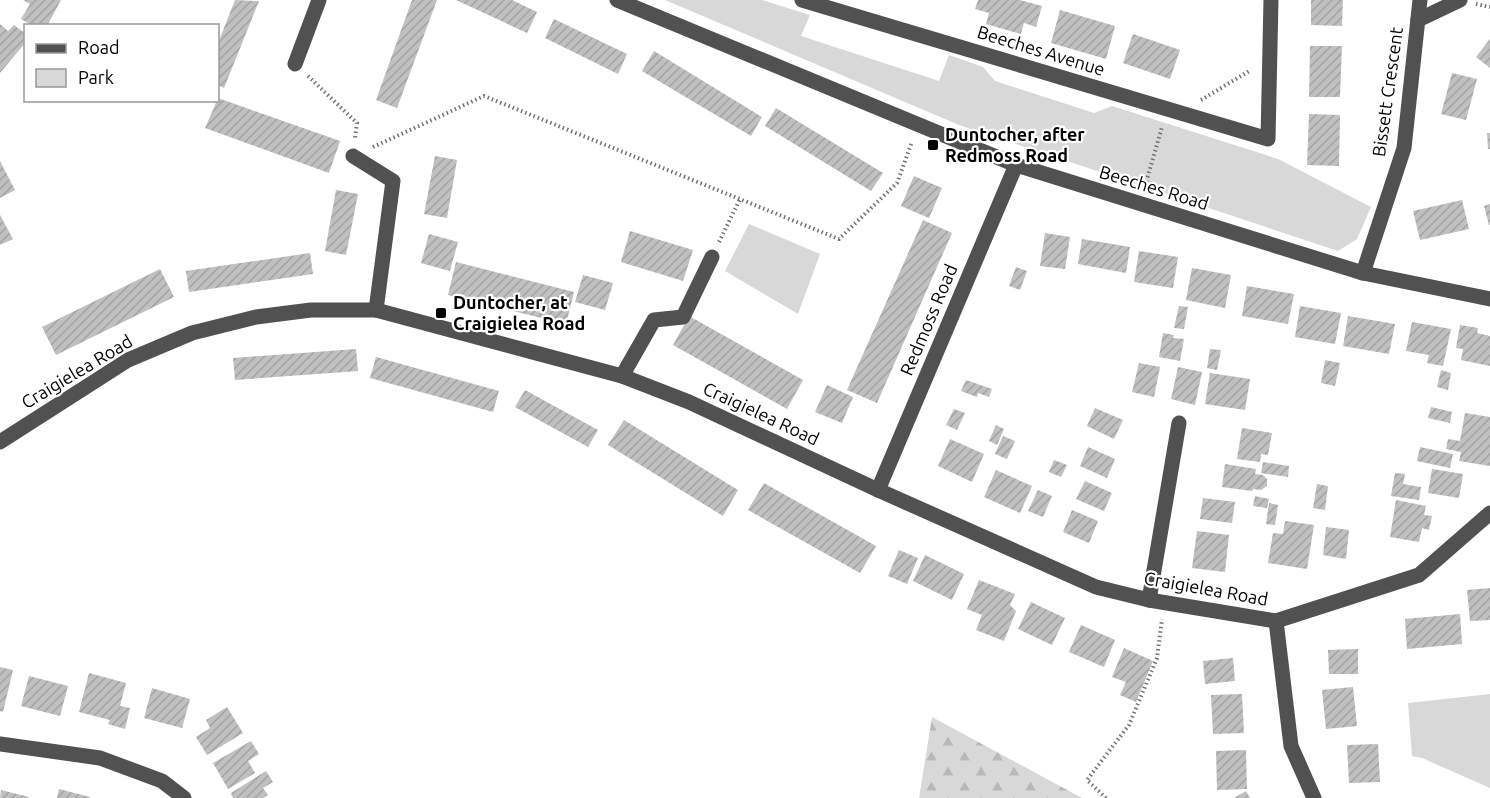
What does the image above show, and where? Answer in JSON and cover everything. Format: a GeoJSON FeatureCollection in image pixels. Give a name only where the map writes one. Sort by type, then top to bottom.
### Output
{"type":"FeatureCollection","features":[{"type":"Feature","properties":{"kind":"street"},"geometry":{"type":"LineString","coordinates":[[295,64],[319,0]]}},
{"type":"Feature","properties":{"kind":"street","name":"Beeches Road"},"geometry":{"type":"LineString","coordinates":[[617,0],[639,3],[1016,165],[1362,273],[1490,299]]}},
{"type":"Feature","properties":{"kind":"street","name":"Beeches Avenue"},"geometry":{"type":"LineString","coordinates":[[802,0],[1268,139],[1270,58]]}},
{"type":"Feature","properties":{"kind":"street"},"geometry":{"type":"LineString","coordinates":[[1270,58],[1271,0]]}},
{"type":"Feature","properties":{"kind":"street","name":"Bissett Crescent"},"geometry":{"type":"LineString","coordinates":[[1362,273],[1404,148],[1420,0]]}},
{"type":"Feature","properties":{"kind":"street","name":"Bissett Crescent"},"geometry":{"type":"LineString","coordinates":[[1418,20],[1460,0]]}},
{"type":"Feature","properties":{"kind":"street"},"geometry":{"type":"LineString","coordinates":[[353,156],[393,181],[376,310]]}},
{"type":"Feature","properties":{"kind":"street","name":"Redmoss Road"},"geometry":{"type":"LineString","coordinates":[[878,490],[1016,165]]}},
{"type":"Feature","properties":{"kind":"street"},"geometry":{"type":"LineString","coordinates":[[622,376],[654,320],[683,317],[712,257]]}},
{"type":"Feature","properties":{"kind":"street","name":"Craigielea Road"},"geometry":{"type":"LineString","coordinates":[[0,442],[128,360],[192,333],[256,317],[300,312],[376,310],[622,376],[689,402],[878,490],[1096,587],[1157,601],[1276,621],[1419,575],[1490,513]]}},
{"type":"Feature","properties":{"kind":"street"},"geometry":{"type":"LineString","coordinates":[[1157,601],[1179,423]]}},
{"type":"Feature","properties":{"kind":"street"},"geometry":{"type":"LineString","coordinates":[[1276,621],[1291,746],[1314,798]]}},
{"type":"Feature","properties":{"kind":"street"},"geometry":{"type":"LineString","coordinates":[[0,744],[100,758],[162,781],[184,798]]}},
{"type":"Feature","properties":{"kind":"path"},"geometry":{"type":"LineString","coordinates":[[1139,204],[1174,111],[1270,58]]}},
{"type":"Feature","properties":{"kind":"path"},"geometry":{"type":"LineString","coordinates":[[295,64],[357,123],[353,156]]}},
{"type":"Feature","properties":{"kind":"path"},"geometry":{"type":"LineString","coordinates":[[353,156],[484,96],[839,238],[897,183],[919,124]]}},
{"type":"Feature","properties":{"kind":"path"},"geometry":{"type":"LineString","coordinates":[[712,257],[740,199]]}},
{"type":"Feature","properties":{"kind":"path"},"geometry":{"type":"LineString","coordinates":[[1106,798],[1087,780],[1129,724],[1157,658],[1157,601]]}},
{"type":"Feature","properties":{"kind":"green space"},"geometry":{"type":"Polygon","coordinates":[[[665,0],[762,0],[810,15],[801,36],[939,81],[949,55],[983,67],[995,81],[1094,113],[1112,106],[1278,159],[1371,207],[1357,239],[1338,251],[959,125],[665,0]]]}},
{"type":"Feature","properties":{"kind":"green space"},"geometry":{"type":"Polygon","coordinates":[[[749,224],[820,254],[798,314],[725,271],[749,224]]]}},
{"type":"Feature","properties":{"kind":"green space"},"geometry":{"type":"Polygon","coordinates":[[[1490,694],[1490,788],[1422,758],[1412,756],[1408,703],[1490,694]]]}},
{"type":"Feature","properties":{"kind":"green space"},"geometry":{"type":"Polygon","coordinates":[[[932,717],[1082,798],[919,798],[932,717]]]}},
{"type":"Feature","properties":{"kind":"building"},"geometry":{"type":"Polygon","coordinates":[[[23,0],[61,0],[48,24],[30,24],[21,19],[30,4],[23,0]]]}},
{"type":"Feature","properties":{"kind":"building"},"geometry":{"type":"Polygon","coordinates":[[[235,0],[259,1],[224,88],[219,86],[219,40],[235,0]]]}},
{"type":"Feature","properties":{"kind":"building"},"geometry":{"type":"Polygon","coordinates":[[[412,0],[437,0],[397,108],[376,100],[412,0]]]}},
{"type":"Feature","properties":{"kind":"building"},"geometry":{"type":"Polygon","coordinates":[[[456,0],[512,0],[537,12],[527,33],[456,0]]]}},
{"type":"Feature","properties":{"kind":"building"},"geometry":{"type":"Polygon","coordinates":[[[978,0],[1020,0],[1042,6],[1036,27],[1024,23],[1021,34],[986,24],[989,13],[975,9],[978,0]]]}},
{"type":"Feature","properties":{"kind":"building"},"geometry":{"type":"Polygon","coordinates":[[[1311,0],[1343,0],[1342,26],[1311,25],[1311,0]]]}},
{"type":"Feature","properties":{"kind":"building"},"geometry":{"type":"Polygon","coordinates":[[[1060,10],[1115,26],[1106,59],[1051,43],[1060,10]]]}},
{"type":"Feature","properties":{"kind":"building"},"geometry":{"type":"Polygon","coordinates":[[[554,19],[627,54],[618,74],[545,38],[554,19]]]}},
{"type":"Feature","properties":{"kind":"building"},"geometry":{"type":"Polygon","coordinates":[[[0,24],[8,31],[14,25],[24,32],[24,44],[0,73],[0,24]]]}},
{"type":"Feature","properties":{"kind":"building"},"geometry":{"type":"Polygon","coordinates":[[[1133,34],[1180,50],[1170,79],[1123,63],[1133,34]]]}},
{"type":"Feature","properties":{"kind":"building"},"geometry":{"type":"Polygon","coordinates":[[[1490,39],[1490,68],[1476,57],[1490,39]]]}},
{"type":"Feature","properties":{"kind":"building"},"geometry":{"type":"Polygon","coordinates":[[[1310,46],[1342,46],[1340,97],[1309,97],[1310,46]]]}},
{"type":"Feature","properties":{"kind":"building"},"geometry":{"type":"Polygon","coordinates":[[[654,51],[762,117],[751,136],[642,71],[654,51]]]}},
{"type":"Feature","properties":{"kind":"building"},"geometry":{"type":"Polygon","coordinates":[[[1452,73],[1477,79],[1466,120],[1441,114],[1452,73]]]}},
{"type":"Feature","properties":{"kind":"building"},"geometry":{"type":"Polygon","coordinates":[[[219,98],[340,141],[329,173],[205,128],[219,98]]]}},
{"type":"Feature","properties":{"kind":"building"},"geometry":{"type":"Polygon","coordinates":[[[776,108],[883,173],[871,191],[765,126],[776,108]]]}},
{"type":"Feature","properties":{"kind":"building"},"geometry":{"type":"Polygon","coordinates":[[[1309,114],[1340,115],[1339,166],[1307,165],[1309,114]]]}},
{"type":"Feature","properties":{"kind":"building"},"geometry":{"type":"Polygon","coordinates":[[[1487,133],[1490,133],[1490,149],[1488,149],[1487,133]]]}},
{"type":"Feature","properties":{"kind":"building"},"geometry":{"type":"Polygon","coordinates":[[[435,156],[457,160],[447,218],[424,214],[435,156]]]}},
{"type":"Feature","properties":{"kind":"building"},"geometry":{"type":"Polygon","coordinates":[[[0,161],[15,190],[0,198],[0,161]]]}},
{"type":"Feature","properties":{"kind":"building"},"geometry":{"type":"Polygon","coordinates":[[[914,176],[942,188],[929,218],[901,206],[914,176]]]}},
{"type":"Feature","properties":{"kind":"building"},"geometry":{"type":"Polygon","coordinates":[[[336,190],[358,194],[346,255],[325,251],[336,190]]]}},
{"type":"Feature","properties":{"kind":"building"},"geometry":{"type":"Polygon","coordinates":[[[1462,200],[1469,229],[1420,240],[1413,211],[1462,200]]]}},
{"type":"Feature","properties":{"kind":"building"},"geometry":{"type":"Polygon","coordinates":[[[1490,204],[1490,225],[1489,225],[1484,206],[1490,204]]]}},
{"type":"Feature","properties":{"kind":"building"},"geometry":{"type":"Polygon","coordinates":[[[0,215],[13,239],[0,245],[0,215]]]}},
{"type":"Feature","properties":{"kind":"building"},"geometry":{"type":"Polygon","coordinates":[[[923,220],[952,233],[877,403],[847,390],[923,220]]]}},
{"type":"Feature","properties":{"kind":"building"},"geometry":{"type":"Polygon","coordinates":[[[630,231],[693,250],[683,281],[621,262],[630,231]]]}},
{"type":"Feature","properties":{"kind":"building"},"geometry":{"type":"Polygon","coordinates":[[[1045,233],[1070,237],[1065,269],[1040,266],[1045,233]]]}},
{"type":"Feature","properties":{"kind":"building"},"geometry":{"type":"Polygon","coordinates":[[[429,234],[458,242],[450,271],[421,263],[429,234]]]}},
{"type":"Feature","properties":{"kind":"building"},"geometry":{"type":"Polygon","coordinates":[[[1082,239],[1130,247],[1126,273],[1078,264],[1082,239]]]}},
{"type":"Feature","properties":{"kind":"building"},"geometry":{"type":"Polygon","coordinates":[[[1139,251],[1178,257],[1173,288],[1134,282],[1139,251]]]}},
{"type":"Feature","properties":{"kind":"building"},"geometry":{"type":"Polygon","coordinates":[[[310,253],[313,274],[189,292],[186,271],[310,253]]]}},
{"type":"Feature","properties":{"kind":"building"},"geometry":{"type":"Polygon","coordinates":[[[456,262],[574,292],[566,324],[448,295],[456,262]]]}},
{"type":"Feature","properties":{"kind":"building"},"geometry":{"type":"Polygon","coordinates":[[[1016,267],[1027,271],[1020,290],[1009,286],[1016,267]]]}},
{"type":"Feature","properties":{"kind":"building"},"geometry":{"type":"Polygon","coordinates":[[[1192,268],[1231,275],[1225,308],[1186,300],[1192,268]]]}},
{"type":"Feature","properties":{"kind":"building"},"geometry":{"type":"Polygon","coordinates":[[[160,269],[174,297],[56,355],[42,327],[160,269]]]}},
{"type":"Feature","properties":{"kind":"building"},"geometry":{"type":"Polygon","coordinates":[[[583,275],[613,283],[605,310],[575,302],[583,275]]]}},
{"type":"Feature","properties":{"kind":"building"},"geometry":{"type":"Polygon","coordinates":[[[1247,286],[1294,294],[1288,324],[1242,316],[1247,286]]]}},
{"type":"Feature","properties":{"kind":"building"},"geometry":{"type":"Polygon","coordinates":[[[1179,306],[1188,307],[1184,329],[1174,328],[1179,306]]]}},
{"type":"Feature","properties":{"kind":"building"},"geometry":{"type":"Polygon","coordinates":[[[1300,306],[1341,313],[1335,344],[1295,337],[1300,306]]]}},
{"type":"Feature","properties":{"kind":"building"},"geometry":{"type":"Polygon","coordinates":[[[689,316],[803,380],[787,409],[673,345],[689,316]]]}},
{"type":"Feature","properties":{"kind":"building"},"geometry":{"type":"Polygon","coordinates":[[[1348,316],[1395,324],[1389,354],[1343,346],[1348,316]]]}},
{"type":"Feature","properties":{"kind":"building"},"geometry":{"type":"Polygon","coordinates":[[[1412,322],[1451,329],[1443,366],[1427,363],[1429,355],[1406,351],[1412,322]]]}},
{"type":"Feature","properties":{"kind":"building"},"geometry":{"type":"Polygon","coordinates":[[[1460,325],[1478,328],[1477,333],[1490,336],[1490,366],[1461,360],[1463,349],[1456,348],[1460,325]]]}},
{"type":"Feature","properties":{"kind":"building"},"geometry":{"type":"Polygon","coordinates":[[[1163,333],[1174,335],[1173,338],[1184,339],[1180,361],[1159,357],[1163,333]]]}},
{"type":"Feature","properties":{"kind":"building"},"geometry":{"type":"Polygon","coordinates":[[[356,349],[358,371],[235,380],[233,358],[356,349]]]}},
{"type":"Feature","properties":{"kind":"building"},"geometry":{"type":"Polygon","coordinates":[[[1210,349],[1221,350],[1217,370],[1207,368],[1210,349]]]}},
{"type":"Feature","properties":{"kind":"building"},"geometry":{"type":"Polygon","coordinates":[[[376,357],[499,391],[493,412],[370,378],[376,357]]]}},
{"type":"Feature","properties":{"kind":"building"},"geometry":{"type":"Polygon","coordinates":[[[1325,360],[1340,363],[1335,386],[1321,383],[1325,360]]]}},
{"type":"Feature","properties":{"kind":"building"},"geometry":{"type":"Polygon","coordinates":[[[1139,363],[1160,367],[1154,397],[1132,392],[1139,363]]]}},
{"type":"Feature","properties":{"kind":"building"},"geometry":{"type":"Polygon","coordinates":[[[1178,367],[1202,372],[1195,405],[1171,399],[1178,367]]]}},
{"type":"Feature","properties":{"kind":"building"},"geometry":{"type":"Polygon","coordinates":[[[1441,370],[1451,373],[1448,390],[1437,387],[1441,370]]]}},
{"type":"Feature","properties":{"kind":"building"},"geometry":{"type":"Polygon","coordinates":[[[1210,373],[1250,379],[1245,410],[1205,404],[1210,373]]]}},
{"type":"Feature","properties":{"kind":"building"},"geometry":{"type":"Polygon","coordinates":[[[966,380],[992,389],[989,397],[978,393],[977,397],[961,391],[966,380]]]}},
{"type":"Feature","properties":{"kind":"building"},"geometry":{"type":"Polygon","coordinates":[[[827,385],[853,397],[842,423],[815,412],[827,385]]]}},
{"type":"Feature","properties":{"kind":"building"},"geometry":{"type":"Polygon","coordinates":[[[525,390],[598,430],[588,447],[515,407],[525,390]]]}},
{"type":"Feature","properties":{"kind":"building"},"geometry":{"type":"Polygon","coordinates":[[[1431,407],[1452,412],[1450,423],[1428,418],[1431,407]]]}},
{"type":"Feature","properties":{"kind":"building"},"geometry":{"type":"Polygon","coordinates":[[[1095,408],[1123,420],[1114,439],[1087,426],[1095,408]]]}},
{"type":"Feature","properties":{"kind":"building"},"geometry":{"type":"Polygon","coordinates":[[[954,409],[965,413],[957,430],[946,425],[954,409]]]}},
{"type":"Feature","properties":{"kind":"building"},"geometry":{"type":"Polygon","coordinates":[[[1465,413],[1490,417],[1490,466],[1459,461],[1461,452],[1446,449],[1448,439],[1460,441],[1465,413]]]}},
{"type":"Feature","properties":{"kind":"building"},"geometry":{"type":"Polygon","coordinates":[[[624,420],[738,490],[723,516],[608,445],[624,420]]]}},
{"type":"Feature","properties":{"kind":"building"},"geometry":{"type":"Polygon","coordinates":[[[996,425],[1004,429],[997,445],[989,441],[996,425]]]}},
{"type":"Feature","properties":{"kind":"building"},"geometry":{"type":"Polygon","coordinates":[[[1242,428],[1272,433],[1268,455],[1261,454],[1260,462],[1237,459],[1242,428]]]}},
{"type":"Feature","properties":{"kind":"building"},"geometry":{"type":"Polygon","coordinates":[[[1003,436],[1015,441],[1007,459],[995,454],[1003,436]]]}},
{"type":"Feature","properties":{"kind":"building"},"geometry":{"type":"Polygon","coordinates":[[[950,439],[984,454],[972,482],[938,466],[950,439]]]}},
{"type":"Feature","properties":{"kind":"building"},"geometry":{"type":"Polygon","coordinates":[[[1088,447],[1115,459],[1107,478],[1080,466],[1088,447]]]}},
{"type":"Feature","properties":{"kind":"building"},"geometry":{"type":"Polygon","coordinates":[[[1420,447],[1453,454],[1450,468],[1417,461],[1420,447]]]}},
{"type":"Feature","properties":{"kind":"building"},"geometry":{"type":"Polygon","coordinates":[[[1054,460],[1067,465],[1061,477],[1049,472],[1054,460]]]}},
{"type":"Feature","properties":{"kind":"building"},"geometry":{"type":"Polygon","coordinates":[[[1263,462],[1289,466],[1288,477],[1261,473],[1263,462]]]}},
{"type":"Feature","properties":{"kind":"building"},"geometry":{"type":"Polygon","coordinates":[[[1225,464],[1256,469],[1255,474],[1263,475],[1267,479],[1267,486],[1261,490],[1253,489],[1252,491],[1222,487],[1225,464]]]}},
{"type":"Feature","properties":{"kind":"building"},"geometry":{"type":"Polygon","coordinates":[[[1432,469],[1463,474],[1459,498],[1428,493],[1432,469]]]}},
{"type":"Feature","properties":{"kind":"building"},"geometry":{"type":"Polygon","coordinates":[[[996,470],[1032,486],[1020,513],[984,497],[996,470]]]}},
{"type":"Feature","properties":{"kind":"building"},"geometry":{"type":"Polygon","coordinates":[[[1395,473],[1405,474],[1403,484],[1421,487],[1419,500],[1391,496],[1395,473]]]}},
{"type":"Feature","properties":{"kind":"building"},"geometry":{"type":"Polygon","coordinates":[[[1085,481],[1112,493],[1104,511],[1076,499],[1085,481]]]}},
{"type":"Feature","properties":{"kind":"building"},"geometry":{"type":"Polygon","coordinates":[[[764,483],[876,546],[860,573],[748,510],[764,483]]]}},
{"type":"Feature","properties":{"kind":"building"},"geometry":{"type":"Polygon","coordinates":[[[1317,484],[1328,486],[1325,510],[1313,508],[1317,484]]]}},
{"type":"Feature","properties":{"kind":"building"},"geometry":{"type":"Polygon","coordinates":[[[1038,490],[1052,496],[1043,517],[1028,511],[1038,490]]]}},
{"type":"Feature","properties":{"kind":"building"},"geometry":{"type":"Polygon","coordinates":[[[1255,496],[1269,499],[1267,508],[1253,506],[1255,496]]]}},
{"type":"Feature","properties":{"kind":"building"},"geometry":{"type":"Polygon","coordinates":[[[1203,498],[1235,502],[1232,523],[1200,519],[1203,498]]]}},
{"type":"Feature","properties":{"kind":"building"},"geometry":{"type":"Polygon","coordinates":[[[1396,500],[1426,506],[1424,515],[1432,516],[1429,530],[1422,528],[1419,542],[1390,537],[1396,500]]]}},
{"type":"Feature","properties":{"kind":"building"},"geometry":{"type":"Polygon","coordinates":[[[1269,503],[1278,505],[1275,525],[1266,524],[1269,503]]]}},
{"type":"Feature","properties":{"kind":"building"},"geometry":{"type":"Polygon","coordinates":[[[1072,510],[1098,521],[1089,543],[1063,532],[1072,510]]]}},
{"type":"Feature","properties":{"kind":"building"},"geometry":{"type":"Polygon","coordinates":[[[1285,521],[1314,525],[1307,569],[1268,563],[1273,533],[1283,534],[1285,521]]]}},
{"type":"Feature","properties":{"kind":"building"},"geometry":{"type":"Polygon","coordinates":[[[1326,527],[1349,530],[1346,559],[1323,555],[1326,527]]]}},
{"type":"Feature","properties":{"kind":"building"},"geometry":{"type":"Polygon","coordinates":[[[1197,531],[1229,535],[1225,572],[1192,568],[1197,531]]]}},
{"type":"Feature","properties":{"kind":"building"},"geometry":{"type":"Polygon","coordinates":[[[899,550],[918,558],[907,584],[888,576],[899,550]]]}},
{"type":"Feature","properties":{"kind":"building"},"geometry":{"type":"Polygon","coordinates":[[[925,555],[964,574],[952,600],[913,581],[925,555]]]}},
{"type":"Feature","properties":{"kind":"building"},"geometry":{"type":"Polygon","coordinates":[[[979,580],[1015,594],[1010,605],[1016,611],[1004,641],[976,630],[982,615],[967,609],[979,580]]]}},
{"type":"Feature","properties":{"kind":"building"},"geometry":{"type":"Polygon","coordinates":[[[1490,588],[1490,620],[1470,621],[1467,590],[1490,588]]]}},
{"type":"Feature","properties":{"kind":"building"},"geometry":{"type":"Polygon","coordinates":[[[1031,602],[1065,618],[1052,645],[1018,629],[1031,602]]]}},
{"type":"Feature","properties":{"kind":"building"},"geometry":{"type":"Polygon","coordinates":[[[1460,614],[1462,644],[1407,649],[1405,619],[1460,614]]]}},
{"type":"Feature","properties":{"kind":"building"},"geometry":{"type":"Polygon","coordinates":[[[1081,625],[1115,640],[1104,667],[1069,652],[1081,625]]]}},
{"type":"Feature","properties":{"kind":"building"},"geometry":{"type":"Polygon","coordinates":[[[1124,648],[1153,661],[1136,702],[1120,695],[1126,682],[1112,677],[1124,648]]]}},
{"type":"Feature","properties":{"kind":"building"},"geometry":{"type":"Polygon","coordinates":[[[1358,649],[1358,674],[1329,674],[1328,650],[1358,649]]]}},
{"type":"Feature","properties":{"kind":"building"},"geometry":{"type":"Polygon","coordinates":[[[1233,658],[1235,681],[1205,684],[1203,661],[1233,658]]]}},
{"type":"Feature","properties":{"kind":"building"},"geometry":{"type":"Polygon","coordinates":[[[0,667],[13,670],[3,712],[0,711],[0,667]]]}},
{"type":"Feature","properties":{"kind":"building"},"geometry":{"type":"Polygon","coordinates":[[[89,673],[126,683],[120,706],[130,708],[125,729],[108,724],[110,720],[79,712],[89,673]]]}},
{"type":"Feature","properties":{"kind":"building"},"geometry":{"type":"Polygon","coordinates":[[[29,676],[68,686],[60,716],[21,706],[29,676]]]}},
{"type":"Feature","properties":{"kind":"building"},"geometry":{"type":"Polygon","coordinates":[[[1353,687],[1357,726],[1326,729],[1322,690],[1353,687]]]}},
{"type":"Feature","properties":{"kind":"building"},"geometry":{"type":"Polygon","coordinates":[[[152,688],[190,699],[182,728],[144,718],[152,688]]]}},
{"type":"Feature","properties":{"kind":"building"},"geometry":{"type":"Polygon","coordinates":[[[1242,694],[1244,733],[1213,734],[1211,695],[1242,694]]]}},
{"type":"Feature","properties":{"kind":"building"},"geometry":{"type":"Polygon","coordinates":[[[227,707],[243,733],[207,755],[196,737],[210,728],[206,720],[227,707]]]}},
{"type":"Feature","properties":{"kind":"building"},"geometry":{"type":"Polygon","coordinates":[[[251,741],[259,754],[248,761],[255,773],[228,789],[213,763],[251,741]]]}},
{"type":"Feature","properties":{"kind":"building"},"geometry":{"type":"Polygon","coordinates":[[[1378,744],[1380,782],[1349,783],[1347,745],[1378,744]]]}},
{"type":"Feature","properties":{"kind":"building"},"geometry":{"type":"Polygon","coordinates":[[[1246,750],[1247,789],[1217,790],[1216,751],[1246,750]]]}},
{"type":"Feature","properties":{"kind":"building"},"geometry":{"type":"Polygon","coordinates":[[[266,771],[273,782],[263,788],[268,795],[263,798],[233,798],[231,793],[266,771]]]}},
{"type":"Feature","properties":{"kind":"building"},"geometry":{"type":"Polygon","coordinates":[[[59,789],[90,797],[90,798],[57,798],[59,789]]]}},
{"type":"Feature","properties":{"kind":"building"},"geometry":{"type":"Polygon","coordinates":[[[1,790],[29,797],[0,798],[1,790]]]}},
{"type":"Feature","properties":{"kind":"building"},"geometry":{"type":"Polygon","coordinates":[[[1246,791],[1250,798],[1234,798],[1246,791]]]}},
{"type":"Feature","properties":{"kind":"place","name":"Duntocher, after Redmoss Road"},"geometry":{"type":"Point","coordinates":[933,145]}},
{"type":"Feature","properties":{"kind":"place","name":"Duntocher, at Craigielea Road"},"geometry":{"type":"Point","coordinates":[441,313]}}]}
